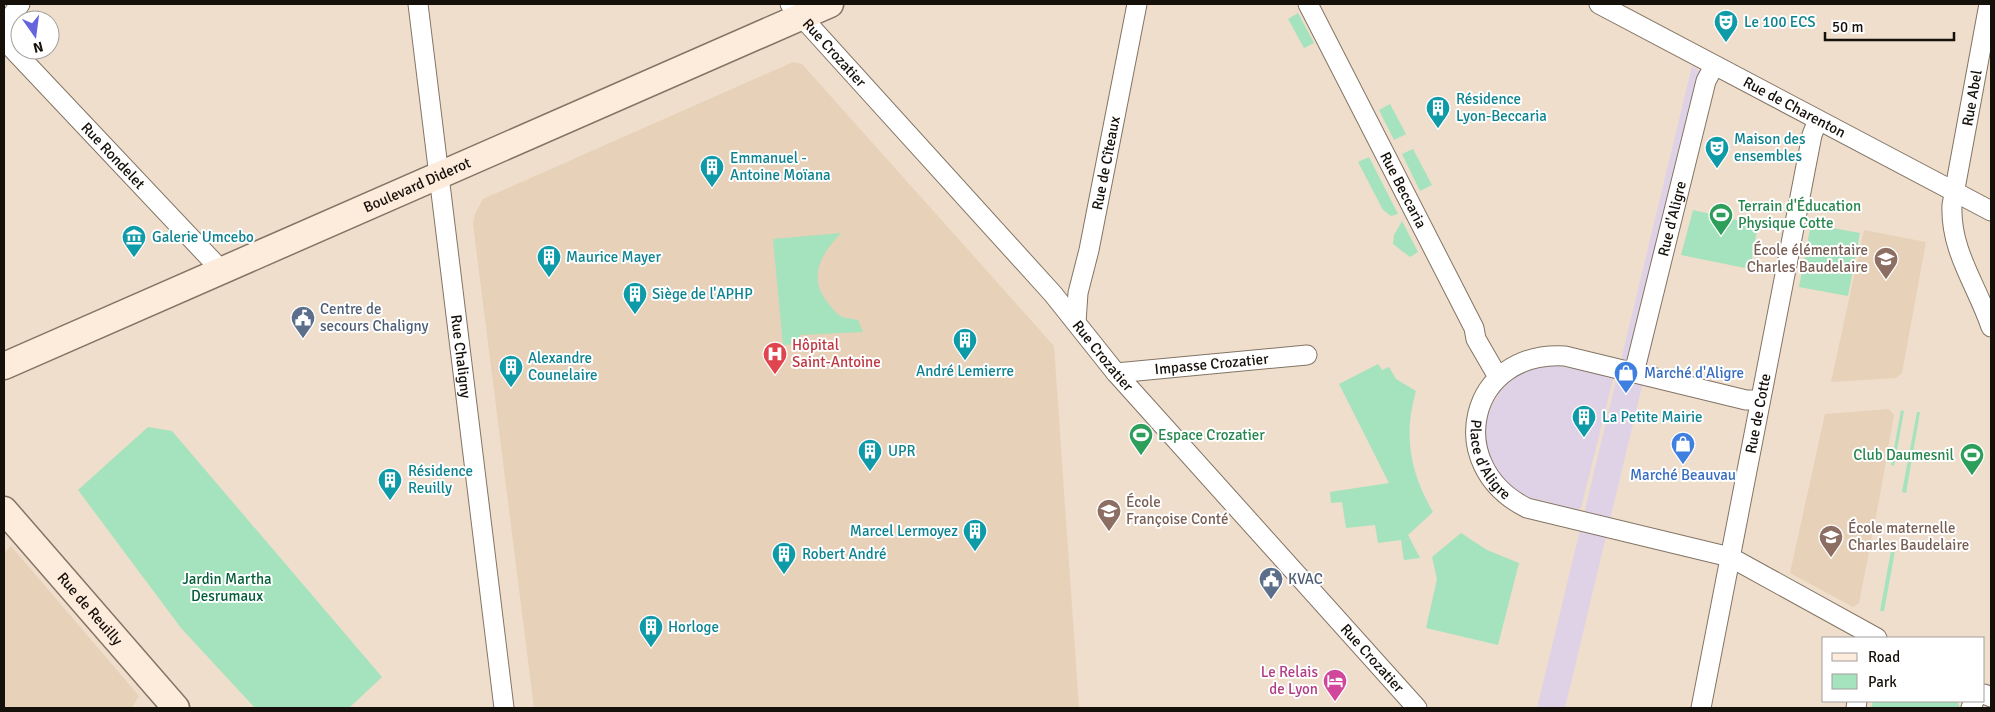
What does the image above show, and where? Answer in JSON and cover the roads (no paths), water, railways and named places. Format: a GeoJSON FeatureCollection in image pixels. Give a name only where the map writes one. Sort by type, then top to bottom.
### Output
{"type":"FeatureCollection","features":[{"type":"Feature","properties":{"kind":"main road","name":"Boulevard Diderot"},"geometry":{"type":"LineString","coordinates":[[4,366],[439,174],[795,10],[830,4]]}},
{"type":"Feature","properties":{"kind":"main road","name":"Rue de Reuilly"},"geometry":{"type":"LineString","coordinates":[[4,510],[176,708]]}},
{"type":"Feature","properties":{"kind":"street"},"geometry":{"type":"LineString","coordinates":[[4,27],[20,4]]}},
{"type":"Feature","properties":{"kind":"street","name":"Rue Chaligny"},"geometry":{"type":"LineString","coordinates":[[418,4],[504,708]]}},
{"type":"Feature","properties":{"kind":"street","name":"Rue de Cîteaux"},"geometry":{"type":"LineString","coordinates":[[1076,322],[1078,293],[1089,250],[1136,4]]}},
{"type":"Feature","properties":{"kind":"street","name":"Rue Beccaria"},"geometry":{"type":"LineString","coordinates":[[1308,4],[1474,328],[1476,339],[1498,377]]}},
{"type":"Feature","properties":{"kind":"street","name":"Rue de Charenton"},"geometry":{"type":"LineString","coordinates":[[1599,4],[1991,211]]}},
{"type":"Feature","properties":{"kind":"street","name":"Rue Abel"},"geometry":{"type":"LineString","coordinates":[[1989,4],[1954,193],[1951,225],[1954,240],[1983,301],[1991,327]]}},
{"type":"Feature","properties":{"kind":"street","name":"Rue Crozatier"},"geometry":{"type":"LineString","coordinates":[[795,10],[1053,294],[1116,373],[1417,708]]}},
{"type":"Feature","properties":{"kind":"street","name":"Rue Rondelet"},"geometry":{"type":"LineString","coordinates":[[4,40],[222,271]]}},
{"type":"Feature","properties":{"kind":"street","name":"Rue d'Aligre"},"geometry":{"type":"LineString","coordinates":[[1634,372],[1706,81],[1714,66]]}},
{"type":"Feature","properties":{"kind":"street","name":"Rue de Cotte"},"geometry":{"type":"LineString","coordinates":[[1701,708],[1812,135],[1818,120]]}},
{"type":"Feature","properties":{"kind":"street","name":"Impasse Crozatier"},"geometry":{"type":"LineString","coordinates":[[1116,373],[1307,355]]}},
{"type":"Feature","properties":{"kind":"street","name":"Place d'Aligre"},"geometry":{"type":"LineString","coordinates":[[1760,400],[1746,400],[1634,372],[1564,356],[1551,355],[1527,359],[1498,377],[1483,399],[1479,411],[1476,439],[1482,464],[1488,477],[1506,496],[1527,508],[1730,557],[1872,637]]}},
{"type":"Feature","properties":{"kind":"place","name":"Le 100 ECS"},"geometry":{"type":"Point","coordinates":[1726,43]}},
{"type":"Feature","properties":{"kind":"place","name":"Résidence Lyon-Beccaria"},"geometry":{"type":"Point","coordinates":[1438,129]}},
{"type":"Feature","properties":{"kind":"place","name":"Maison des ensembles"},"geometry":{"type":"Point","coordinates":[1717,169]}},
{"type":"Feature","properties":{"kind":"place","name":"Emmanuel - Antoine Moïana"},"geometry":{"type":"Point","coordinates":[712,188]}},
{"type":"Feature","properties":{"kind":"place","name":"Terrain d'Éducation Physique Cotte"},"geometry":{"type":"Point","coordinates":[1721,236]}},
{"type":"Feature","properties":{"kind":"place","name":"Galerie Umcebo"},"geometry":{"type":"Point","coordinates":[134,258]}},
{"type":"Feature","properties":{"kind":"place","name":"Maurice Mayer"},"geometry":{"type":"Point","coordinates":[549,278]}},
{"type":"Feature","properties":{"kind":"place","name":"École élémentaire Charles Baudelaire"},"geometry":{"type":"Point","coordinates":[1886,280]}},
{"type":"Feature","properties":{"kind":"place","name":"Siège de l'APHP"},"geometry":{"type":"Point","coordinates":[635,315]}},
{"type":"Feature","properties":{"kind":"place","name":"Centre de secours Chaligny"},"geometry":{"type":"Point","coordinates":[303,339]}},
{"type":"Feature","properties":{"kind":"place","name":"André Lemierre"},"geometry":{"type":"Point","coordinates":[965,361]}},
{"type":"Feature","properties":{"kind":"place","name":"Hôpital Saint-Antoine"},"geometry":{"type":"Point","coordinates":[775,375]}},
{"type":"Feature","properties":{"kind":"place","name":"Alexandre Counelaire"},"geometry":{"type":"Point","coordinates":[511,388]}},
{"type":"Feature","properties":{"kind":"place","name":"Marché d'Aligre"},"geometry":{"type":"Point","coordinates":[1626,394]}},
{"type":"Feature","properties":{"kind":"place","name":"La Petite Mairie"},"geometry":{"type":"Point","coordinates":[1584,438]}},
{"type":"Feature","properties":{"kind":"place","name":"Espace Crozatier"},"geometry":{"type":"Point","coordinates":[1141,456]}},
{"type":"Feature","properties":{"kind":"place","name":"Marché Beauvau"},"geometry":{"type":"Point","coordinates":[1683,465]}},
{"type":"Feature","properties":{"kind":"place","name":"UPR"},"geometry":{"type":"Point","coordinates":[870,472]}},
{"type":"Feature","properties":{"kind":"place","name":"Club Daumesnil"},"geometry":{"type":"Point","coordinates":[1972,476]}},
{"type":"Feature","properties":{"kind":"place","name":"Résidence Reuilly"},"geometry":{"type":"Point","coordinates":[390,501]}},
{"type":"Feature","properties":{"kind":"place","name":"École Françoise Conté"},"geometry":{"type":"Point","coordinates":[1109,532]}},
{"type":"Feature","properties":{"kind":"place","name":"Marcel Lermoyez"},"geometry":{"type":"Point","coordinates":[975,552]}},
{"type":"Feature","properties":{"kind":"place","name":"École maternelle Charles Baudelaire"},"geometry":{"type":"Point","coordinates":[1831,558]}},
{"type":"Feature","properties":{"kind":"place","name":"Robert André"},"geometry":{"type":"Point","coordinates":[784,575]}},
{"type":"Feature","properties":{"kind":"place","name":"KVAC"},"geometry":{"type":"Point","coordinates":[1271,600]}},
{"type":"Feature","properties":{"kind":"place","name":"Horloge"},"geometry":{"type":"Point","coordinates":[651,648]}},
{"type":"Feature","properties":{"kind":"place","name":"Le Relais de Lyon"},"geometry":{"type":"Point","coordinates":[1335,702]}},
{"type":"Feature","properties":{"kind":"park label","name":"Jardin Martha Desrumaux"},"geometry":{"type":"Point","coordinates":[227,588]}}]}
